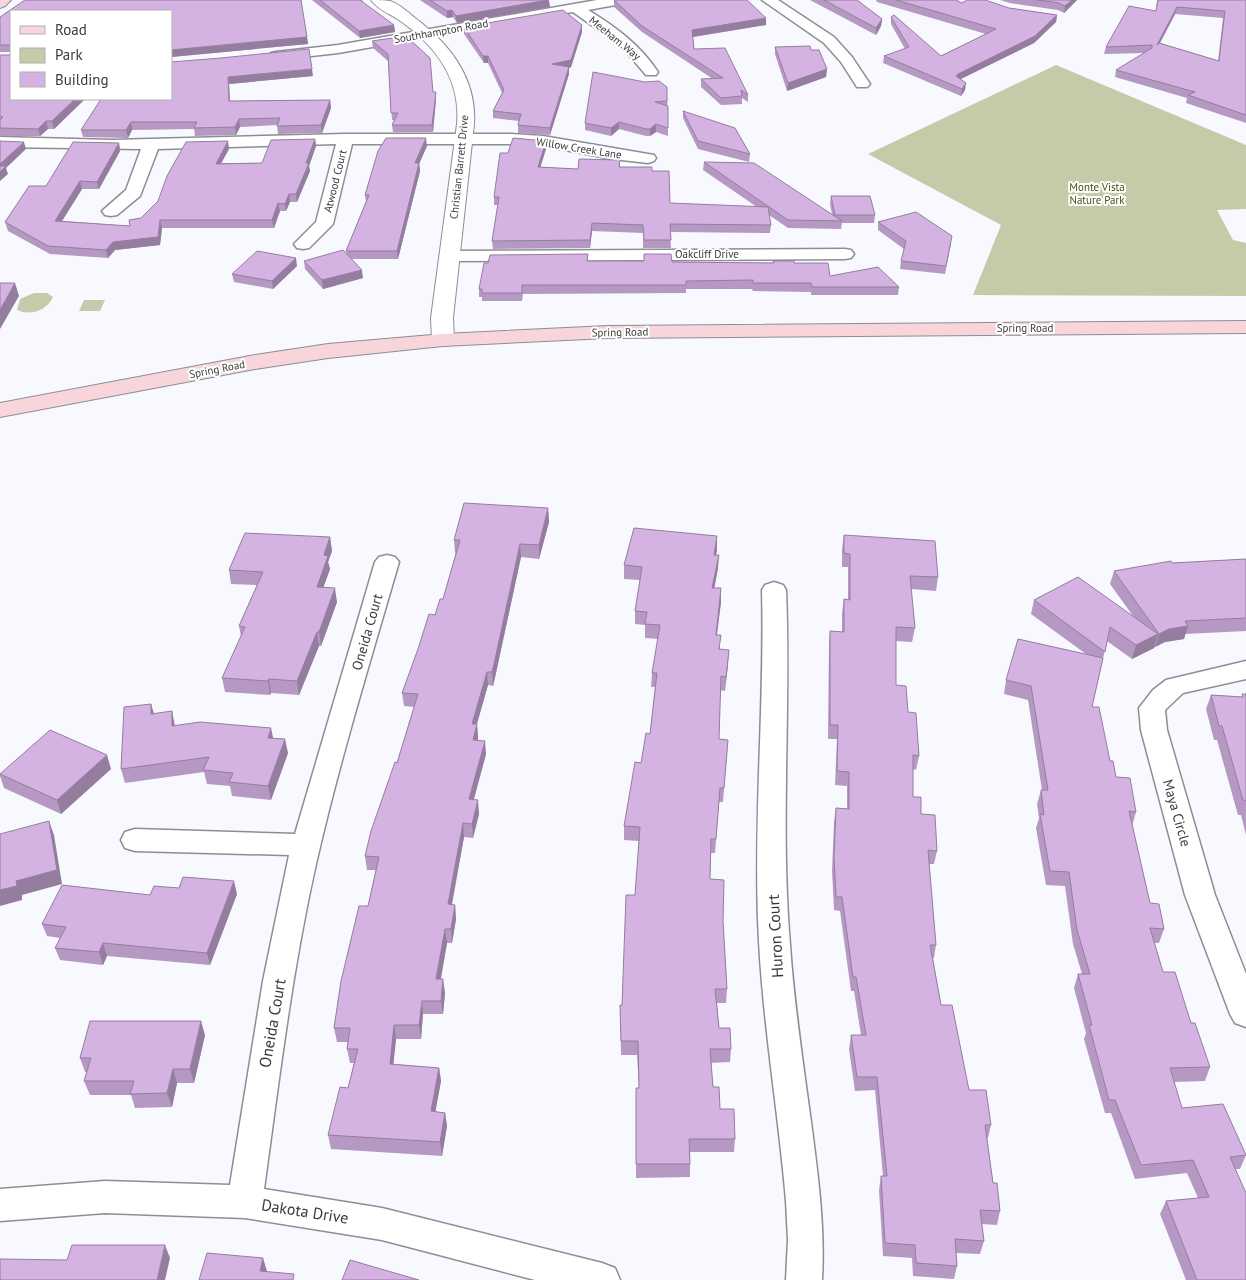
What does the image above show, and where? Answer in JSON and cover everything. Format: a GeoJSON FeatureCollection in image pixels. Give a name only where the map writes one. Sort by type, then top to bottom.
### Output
{"type":"FeatureCollection","features":[{"type":"Feature","properties":{"kind":"main road"},"geometry":{"type":"LineString","coordinates":[[0,3],[4,0]]}},
{"type":"Feature","properties":{"kind":"main road","name":"Spring Road"},"geometry":{"type":"LineString","coordinates":[[0,395],[212,356],[301,343],[635,320],[1246,316]]}},
{"type":"Feature","properties":{"kind":"main road","name":"Spring Road"},"geometry":{"type":"LineString","coordinates":[[0,410],[274,359],[442,334],[1246,327]]}},
{"type":"Feature","properties":{"kind":"street","name":"Christian Barrett Drive"},"geometry":{"type":"LineString","coordinates":[[378,0],[407,18],[427,34],[454,68],[466,104],[466,128],[449,256],[442,334]]}},
{"type":"Feature","properties":{"kind":"street","name":"Southhampton Road"},"geometry":{"type":"LineString","coordinates":[[266,57],[427,34],[621,0]]}},
{"type":"Feature","properties":{"kind":"street"},"geometry":{"type":"LineString","coordinates":[[769,0],[802,20],[829,40],[847,60],[862,84]]}},
{"type":"Feature","properties":{"kind":"street","name":"Meeham Way"},"geometry":{"type":"LineString","coordinates":[[576,8],[600,23],[640,56],[650,72]]}},
{"type":"Feature","properties":{"kind":"street","name":"Willow Creek Lane"},"geometry":{"type":"LineString","coordinates":[[0,142],[151,145],[345,139],[464,138],[543,141],[613,154],[648,158]]}},
{"type":"Feature","properties":{"kind":"street","name":"Atwood Court"},"geometry":{"type":"LineString","coordinates":[[303,244],[324,224],[345,139]]}},
{"type":"Feature","properties":{"kind":"street"},"geometry":{"type":"LineString","coordinates":[[111,211],[134,192],[151,145]]}},
{"type":"Feature","properties":{"kind":"street","name":"Oakcliff Drive"},"geometry":{"type":"LineString","coordinates":[[449,256],[845,254]]}},
{"type":"Feature","properties":{"kind":"street","name":"Oneida Court"},"geometry":{"type":"LineString","coordinates":[[245,1202],[269,1034],[293,907],[307,846],[387,562]]}},
{"type":"Feature","properties":{"kind":"street","name":"Huron Court"},"geometry":{"type":"LineString","coordinates":[[774,590],[776,629],[771,845],[773,919],[778,996],[804,1205],[806,1261],[804,1280]]}},
{"type":"Feature","properties":{"kind":"street","name":"Maya Circle"},"geometry":{"type":"LineString","coordinates":[[1246,670],[1175,686],[1162,696],[1152,708],[1154,730],[1200,895],[1246,1014]]}},
{"type":"Feature","properties":{"kind":"street"},"geometry":{"type":"LineString","coordinates":[[134,840],[307,846]]}},
{"type":"Feature","properties":{"kind":"street","name":"Dakota Drive"},"geometry":{"type":"LineString","coordinates":[[0,1205],[106,1197],[245,1202],[382,1224],[602,1280]]}},
{"type":"Feature","properties":{"kind":"green space","name":"Monte Vista Nature Park"},"geometry":{"type":"Polygon","coordinates":[[[1056,65],[1246,145],[1246,209],[1217,210],[1233,240],[1246,243],[1246,296],[973,295],[1001,225],[868,154],[1056,65]]]}},
{"type":"Feature","properties":{"kind":"green space"},"geometry":{"type":"Polygon","coordinates":[[[34,293],[47,293],[53,297],[46,306],[38,311],[22,312],[17,310],[20,299],[34,293]]]}},
{"type":"Feature","properties":{"kind":"green space"},"geometry":{"type":"Polygon","coordinates":[[[84,300],[105,300],[100,311],[79,311],[84,300]]]}},
{"type":"Feature","properties":{"kind":"building"},"geometry":{"type":"Polygon","coordinates":[[[25,0],[301,0],[307,37],[172,50],[172,10],[10,10],[25,0]]]}},
{"type":"Feature","properties":{"kind":"building"},"geometry":{"type":"Polygon","coordinates":[[[320,0],[360,0],[394,25],[359,31],[320,0]]]}},
{"type":"Feature","properties":{"kind":"building"},"geometry":{"type":"Polygon","coordinates":[[[430,0],[548,0],[456,16],[452,10],[447,11],[430,0]]]}},
{"type":"Feature","properties":{"kind":"building"},"geometry":{"type":"Polygon","coordinates":[[[614,0],[747,0],[766,18],[692,30],[694,49],[725,48],[748,95],[741,90],[742,96],[721,98],[701,79],[723,78],[642,26],[614,0]]]}},
{"type":"Feature","properties":{"kind":"building"},"geometry":{"type":"Polygon","coordinates":[[[824,0],[857,0],[882,19],[876,28],[824,0]]]}},
{"type":"Feature","properties":{"kind":"building"},"geometry":{"type":"Polygon","coordinates":[[[896,0],[956,0],[962,3],[967,0],[985,0],[1009,8],[1057,15],[1035,36],[958,74],[956,76],[966,83],[962,89],[884,56],[909,47],[891,17],[894,15],[941,56],[996,29],[896,0]]]}},
{"type":"Feature","properties":{"kind":"building"},"geometry":{"type":"Polygon","coordinates":[[[1037,0],[1072,0],[1065,6],[1059,3],[1037,0]]]}},
{"type":"Feature","properties":{"kind":"building"},"geometry":{"type":"Polygon","coordinates":[[[1158,0],[1246,0],[1246,115],[1188,95],[1195,92],[1116,70],[1152,48],[1152,45],[1106,47],[1129,6],[1156,11],[1158,0]],[[1177,7],[1157,45],[1159,43],[1219,61],[1225,11],[1177,7]]]}},
{"type":"Feature","properties":{"kind":"building"},"geometry":{"type":"Polygon","coordinates":[[[10,10],[10,45],[0,45],[0,17],[10,10]]]}},
{"type":"Feature","properties":{"kind":"building"},"geometry":{"type":"Polygon","coordinates":[[[563,10],[582,25],[571,60],[552,64],[569,67],[550,128],[518,125],[521,114],[493,111],[504,90],[488,56],[483,56],[464,27],[563,10]]]}},
{"type":"Feature","properties":{"kind":"building"},"geometry":{"type":"Polygon","coordinates":[[[406,36],[430,58],[433,92],[436,92],[432,125],[392,125],[398,113],[391,113],[388,54],[372,41],[406,36]]]}},
{"type":"Feature","properties":{"kind":"building"},"geometry":{"type":"Polygon","coordinates":[[[810,46],[811,50],[819,50],[827,69],[788,83],[775,47],[810,46]]]}},
{"type":"Feature","properties":{"kind":"building"},"geometry":{"type":"Polygon","coordinates":[[[309,49],[312,69],[228,77],[229,101],[330,100],[321,125],[277,126],[280,118],[239,119],[235,127],[194,128],[197,122],[131,122],[126,130],[81,130],[100,100],[172,100],[172,62],[309,49]]]}},
{"type":"Feature","properties":{"kind":"building"},"geometry":{"type":"Polygon","coordinates":[[[0,55],[10,55],[10,100],[74,100],[52,121],[46,121],[38,129],[0,128],[0,120],[3,117],[0,117],[0,55]]]}},
{"type":"Feature","properties":{"kind":"building"},"geometry":{"type":"Polygon","coordinates":[[[593,72],[645,82],[659,81],[667,87],[667,101],[655,102],[668,106],[668,128],[656,124],[650,129],[646,129],[619,122],[611,128],[585,123],[593,72]]]}},
{"type":"Feature","properties":{"kind":"building"},"geometry":{"type":"Polygon","coordinates":[[[683,111],[735,128],[750,154],[698,141],[683,111]]]}},
{"type":"Feature","properties":{"kind":"building"},"geometry":{"type":"Polygon","coordinates":[[[386,138],[426,138],[415,163],[419,163],[397,251],[346,251],[369,195],[365,195],[378,151],[386,138]]]}},
{"type":"Feature","properties":{"kind":"building"},"geometry":{"type":"Polygon","coordinates":[[[513,138],[546,141],[538,167],[578,169],[579,159],[620,160],[619,167],[652,167],[652,171],[669,171],[670,203],[768,207],[771,225],[670,224],[671,240],[644,240],[643,225],[592,223],[590,240],[492,241],[499,197],[494,197],[500,153],[508,153],[513,138]]]}},
{"type":"Feature","properties":{"kind":"building"},"geometry":{"type":"Polygon","coordinates":[[[315,139],[306,163],[309,163],[296,194],[289,194],[285,204],[278,203],[272,220],[160,220],[158,237],[113,242],[106,250],[48,246],[5,222],[29,186],[46,186],[73,142],[119,143],[97,182],[80,181],[55,221],[130,226],[129,220],[141,218],[158,201],[167,176],[186,142],[228,141],[216,164],[262,163],[271,140],[315,139]]]}},
{"type":"Feature","properties":{"kind":"building"},"geometry":{"type":"Polygon","coordinates":[[[0,141],[24,142],[0,164],[0,141]]]}},
{"type":"Feature","properties":{"kind":"building"},"geometry":{"type":"Polygon","coordinates":[[[704,162],[754,163],[842,221],[788,220],[704,162]]]}},
{"type":"Feature","properties":{"kind":"building"},"geometry":{"type":"Polygon","coordinates":[[[0,166],[6,166],[0,172],[0,166]]]}},
{"type":"Feature","properties":{"kind":"building"},"geometry":{"type":"Polygon","coordinates":[[[831,196],[870,196],[875,215],[835,215],[831,196]]]}},
{"type":"Feature","properties":{"kind":"building"},"geometry":{"type":"Polygon","coordinates":[[[916,212],[952,236],[946,266],[901,261],[906,241],[878,222],[916,212]]]}},
{"type":"Feature","properties":{"kind":"building"},"geometry":{"type":"Polygon","coordinates":[[[343,250],[362,270],[322,280],[304,261],[343,250]]]}},
{"type":"Feature","properties":{"kind":"building"},"geometry":{"type":"Polygon","coordinates":[[[257,251],[296,258],[272,281],[232,274],[257,251]]]}},
{"type":"Feature","properties":{"kind":"building"},"geometry":{"type":"Polygon","coordinates":[[[588,254],[587,261],[644,261],[644,254],[671,254],[672,262],[774,263],[773,261],[794,261],[794,263],[828,263],[830,276],[878,267],[899,287],[812,287],[811,283],[753,283],[753,280],[686,281],[686,285],[522,285],[522,293],[482,293],[482,289],[479,289],[484,263],[488,263],[490,255],[588,254]]]}},
{"type":"Feature","properties":{"kind":"building"},"geometry":{"type":"Polygon","coordinates":[[[0,283],[15,283],[0,310],[0,283]]]}},
{"type":"Feature","properties":{"kind":"building"},"geometry":{"type":"Polygon","coordinates":[[[464,503],[548,508],[539,545],[520,544],[492,672],[487,672],[472,724],[477,724],[473,740],[485,741],[469,799],[478,800],[472,824],[463,823],[448,904],[455,905],[451,929],[445,929],[436,979],[443,979],[441,1001],[422,1001],[419,1025],[394,1025],[390,1064],[439,1068],[431,1111],[445,1113],[440,1142],[328,1135],[340,1087],[348,1088],[358,1049],[347,1049],[350,1028],[334,1028],[341,981],[359,906],[368,906],[379,857],[365,856],[371,831],[395,762],[397,763],[418,694],[402,693],[429,614],[435,615],[440,599],[443,599],[460,540],[454,540],[464,503]]]}},
{"type":"Feature","properties":{"kind":"building"},"geometry":{"type":"Polygon","coordinates":[[[634,528],[717,536],[714,555],[719,555],[712,588],[721,588],[716,635],[721,635],[719,649],[729,650],[726,677],[721,676],[719,739],[728,740],[724,788],[720,788],[716,839],[711,839],[710,879],[724,880],[723,921],[727,989],[715,989],[719,1028],[730,1028],[731,1049],[710,1049],[713,1087],[719,1087],[720,1109],[734,1109],[735,1139],[689,1139],[690,1164],[636,1164],[636,1088],[639,1088],[638,1041],[621,1041],[620,1005],[622,1005],[626,895],[635,895],[640,827],[624,826],[635,762],[641,763],[646,733],[650,734],[657,673],[652,673],[660,625],[645,624],[647,612],[635,611],[642,567],[624,565],[634,528]]]}},
{"type":"Feature","properties":{"kind":"building"},"geometry":{"type":"Polygon","coordinates":[[[245,533],[330,537],[324,555],[328,556],[317,587],[335,588],[319,632],[317,632],[297,681],[222,678],[245,627],[239,626],[263,572],[229,570],[245,533]]]}},
{"type":"Feature","properties":{"kind":"building"},"geometry":{"type":"Polygon","coordinates":[[[844,535],[935,541],[938,577],[910,576],[915,628],[896,627],[896,685],[906,686],[908,712],[916,713],[919,756],[913,755],[913,797],[921,797],[921,814],[935,815],[937,851],[928,850],[936,945],[930,945],[941,1005],[952,1005],[969,1090],[986,1090],[991,1125],[985,1125],[993,1183],[997,1183],[1000,1211],[980,1210],[984,1241],[955,1239],[957,1266],[916,1263],[915,1245],[885,1243],[881,1176],[887,1176],[877,1077],[857,1077],[851,1035],[866,1035],[856,977],[853,977],[842,897],[836,897],[834,857],[836,808],[849,809],[849,772],[837,771],[838,725],[830,725],[830,631],[844,632],[844,599],[850,600],[850,554],[844,553],[844,535]]]}},
{"type":"Feature","properties":{"kind":"building"},"geometry":{"type":"Polygon","coordinates":[[[1246,559],[1246,618],[1185,621],[1188,626],[1169,629],[1159,634],[1114,571],[1171,561],[1172,563],[1246,559]]]}},
{"type":"Feature","properties":{"kind":"building"},"geometry":{"type":"Polygon","coordinates":[[[1078,577],[1158,634],[1136,645],[1110,627],[1105,652],[1034,600],[1078,577]]]}},
{"type":"Feature","properties":{"kind":"building"},"geometry":{"type":"Polygon","coordinates":[[[1018,639],[1103,658],[1092,707],[1099,707],[1110,761],[1113,761],[1116,777],[1130,778],[1136,812],[1129,811],[1150,903],[1159,904],[1164,929],[1150,928],[1163,972],[1175,972],[1191,1023],[1195,1023],[1210,1067],[1170,1068],[1182,1108],[1223,1104],[1246,1155],[1230,1157],[1246,1193],[1246,1280],[1197,1280],[1166,1201],[1209,1197],[1193,1160],[1141,1165],[1115,1100],[1109,1100],[1089,1025],[1092,1025],[1078,974],[1090,974],[1077,930],[1069,872],[1050,871],[1040,814],[1044,815],[1041,790],[1048,790],[1031,686],[1006,680],[1018,639]]]}},
{"type":"Feature","properties":{"kind":"building"},"geometry":{"type":"Polygon","coordinates":[[[1242,694],[1246,694],[1246,801],[1243,800],[1211,695],[1243,697],[1242,694]]]}},
{"type":"Feature","properties":{"kind":"building"},"geometry":{"type":"Polygon","coordinates":[[[151,704],[151,714],[172,711],[172,726],[200,722],[271,728],[268,738],[285,739],[268,786],[229,782],[233,773],[203,770],[209,757],[121,769],[124,707],[151,704]]]}},
{"type":"Feature","properties":{"kind":"building"},"geometry":{"type":"Polygon","coordinates":[[[50,730],[107,755],[57,800],[0,774],[50,730]]]}},
{"type":"Feature","properties":{"kind":"building"},"geometry":{"type":"Polygon","coordinates":[[[49,821],[57,870],[16,881],[17,886],[0,890],[0,834],[49,821]]]}},
{"type":"Feature","properties":{"kind":"building"},"geometry":{"type":"Polygon","coordinates":[[[183,877],[234,881],[207,953],[103,943],[99,952],[55,948],[66,927],[42,924],[62,885],[150,895],[154,886],[179,888],[183,877]]]}},
{"type":"Feature","properties":{"kind":"building"},"geometry":{"type":"Polygon","coordinates":[[[90,1021],[201,1021],[190,1069],[173,1069],[167,1093],[130,1094],[134,1081],[84,1081],[91,1058],[80,1058],[90,1021]]]}},
{"type":"Feature","properties":{"kind":"building"},"geometry":{"type":"Polygon","coordinates":[[[72,1245],[165,1245],[157,1280],[0,1280],[0,1259],[67,1260],[72,1245]]]}},
{"type":"Feature","properties":{"kind":"building"},"geometry":{"type":"Polygon","coordinates":[[[207,1253],[263,1258],[260,1271],[294,1274],[293,1280],[199,1280],[207,1253]]]}},
{"type":"Feature","properties":{"kind":"building"},"geometry":{"type":"Polygon","coordinates":[[[350,1260],[419,1280],[342,1280],[350,1260]]]}}]}
